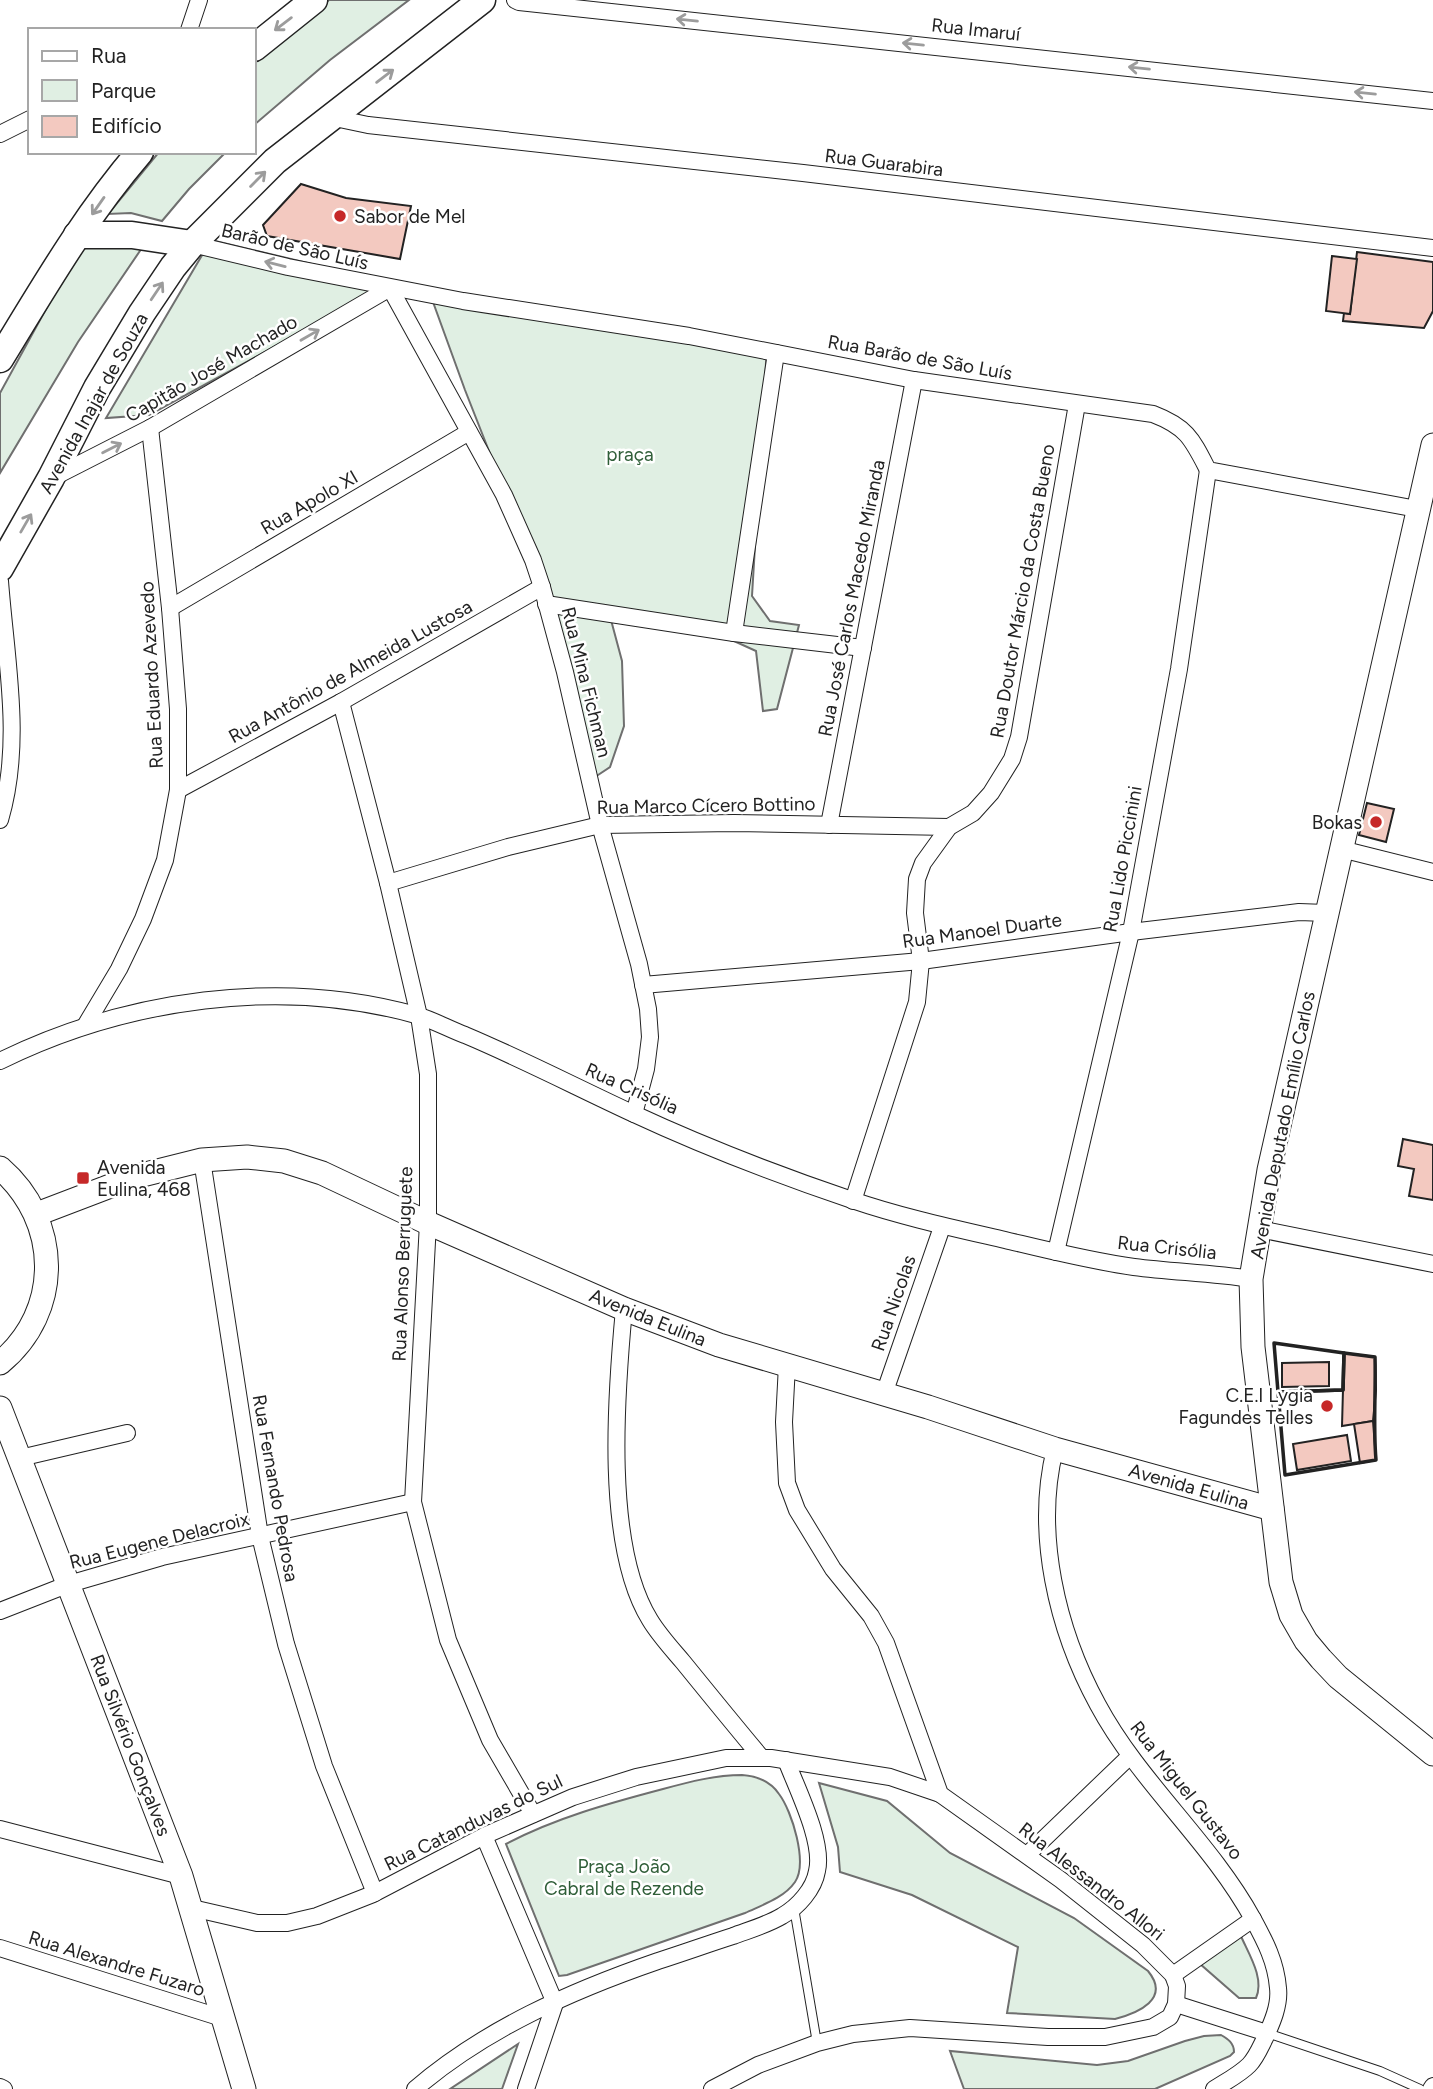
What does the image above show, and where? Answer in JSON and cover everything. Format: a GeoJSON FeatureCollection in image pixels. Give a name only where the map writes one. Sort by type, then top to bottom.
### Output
{"type":"FeatureCollection","features":[{"type":"Feature","properties":{"kind":"main road"},"geometry":{"type":"LineString","coordinates":[[256,46],[314,0]]}},
{"type":"Feature","properties":{"kind":"main road","name":"Avenida Inajar de Souza"},"geometry":{"type":"LineString","coordinates":[[0,568],[51,478],[97,388],[142,313],[192,244],[275,161],[482,0]]}},
{"type":"Feature","properties":{"kind":"main road"},"geometry":{"type":"LineString","coordinates":[[0,359],[10,329],[118,178],[138,154]]}},
{"type":"Feature","properties":{"kind":"main road"},"geometry":{"type":"LineString","coordinates":[[76,236],[132,235],[192,244]]}},
{"type":"Feature","properties":{"kind":"street"},"geometry":{"type":"LineString","coordinates":[[190,28],[199,0]]}},
{"type":"Feature","properties":{"kind":"street","name":"Rua Imaruí"},"geometry":{"type":"LineString","coordinates":[[515,0],[1433,101]]}},
{"type":"Feature","properties":{"kind":"street","name":"Rua Guarabira"},"geometry":{"type":"LineString","coordinates":[[330,117],[368,125],[803,173],[1433,248]]}},
{"type":"Feature","properties":{"kind":"street"},"geometry":{"type":"LineString","coordinates":[[0,134],[28,121]]}},
{"type":"Feature","properties":{"kind":"street","name":"Barão de São Luís"},"geometry":{"type":"LineString","coordinates":[[192,244],[390,288]]}},
{"type":"Feature","properties":{"kind":"street","name":"Rua Barão de São Luís"},"geometry":{"type":"LineString","coordinates":[[390,288],[586,322],[688,336],[914,380],[1153,414],[1174,422],[1192,439],[1208,470]]}},
{"type":"Feature","properties":{"kind":"street","name":"Capitão José Machado"},"geometry":{"type":"LineString","coordinates":[[51,478],[150,428],[390,288]]}},
{"type":"Feature","properties":{"kind":"street","name":"Rua Mina Fichman"},"geometry":{"type":"LineString","coordinates":[[390,288],[509,508],[533,560],[542,587],[648,1009],[650,1037],[646,1069],[634,1114]]}},
{"type":"Feature","properties":{"kind":"street"},"geometry":{"type":"LineString","coordinates":[[734,633],[776,353]]}},
{"type":"Feature","properties":{"kind":"street","name":"Rua José Carlos Macedo Miranda"},"geometry":{"type":"LineString","coordinates":[[830,825],[914,380]]}},
{"type":"Feature","properties":{"kind":"street","name":"Rua Doutor Márcio da Costa Bueno"},"geometry":{"type":"LineString","coordinates":[[853,1201],[917,1002],[921,961],[915,913],[917,879],[923,863],[949,827],[972,813],[992,793],[1012,759],[1033,666],[1077,404]]}},
{"type":"Feature","properties":{"kind":"street","name":"Rua Eduardo Azevedo"},"geometry":{"type":"LineString","coordinates":[[85,1026],[143,919],[165,860],[178,790],[178,709],[150,428]]}},
{"type":"Feature","properties":{"kind":"street","name":"Rua Apolo XI"},"geometry":{"type":"LineString","coordinates":[[170,608],[469,432]]}},
{"type":"Feature","properties":{"kind":"street","name":"Avenida Deputado Emílio Carlos"},"geometry":{"type":"LineString","coordinates":[[1431,1746],[1338,1677],[1306,1641],[1291,1615],[1281,1582],[1272,1509],[1253,1347],[1251,1279],[1269,1170],[1433,445]]}},
{"type":"Feature","properties":{"kind":"street"},"geometry":{"type":"LineString","coordinates":[[1208,470],[1417,509]]}},
{"type":"Feature","properties":{"kind":"street","name":"Rua Lido Piccinini"},"geometry":{"type":"LineString","coordinates":[[1056,1252],[1131,932],[1179,669],[1208,470]]}},
{"type":"Feature","properties":{"kind":"street"},"geometry":{"type":"LineString","coordinates":[[0,581],[13,734],[11,766],[0,820]]}},
{"type":"Feature","properties":{"kind":"street","name":"Rua Antônio de Almeida Lustosa"},"geometry":{"type":"LineString","coordinates":[[178,790],[341,702],[542,587]]}},
{"type":"Feature","properties":{"kind":"street"},"geometry":{"type":"LineString","coordinates":[[546,604],[734,633],[863,648]]}},
{"type":"Feature","properties":{"kind":"street","name":"Rua Alonso Berruguete"},"geometry":{"type":"LineString","coordinates":[[341,702],[419,1016],[428,1074],[428,1223],[413,1502],[448,1640],[490,1740],[533,1814]]}},
{"type":"Feature","properties":{"kind":"street","name":"Rua Marco Cícero Bottino"},"geometry":{"type":"LineString","coordinates":[[387,883],[509,847],[600,825],[949,827]]}},
{"type":"Feature","properties":{"kind":"street"},"geometry":{"type":"LineString","coordinates":[[1340,849],[1433,872]]}},
{"type":"Feature","properties":{"kind":"street","name":"Rua Manoel Duarte"},"geometry":{"type":"LineString","coordinates":[[643,985],[921,961],[1299,912],[1326,914]]}},
{"type":"Feature","properties":{"kind":"street","name":"Rua Crisólia"},"geometry":{"type":"LineString","coordinates":[[0,1061],[85,1026],[140,1010],[206,1000],[282,998],[361,1003],[419,1016],[505,1052],[634,1114],[853,1201],[942,1227],[1056,1252],[1134,1267],[1251,1279]]}},
{"type":"Feature","properties":{"kind":"street","name":"Avenida Eulina"},"geometry":{"type":"LineString","coordinates":[[37,1214],[134,1177],[202,1160],[247,1157],[284,1161],[322,1173],[624,1309],[719,1345],[1055,1449],[1272,1509]]}},
{"type":"Feature","properties":{"kind":"street","name":"Rua Fernando Pedrosa"},"geometry":{"type":"LineString","coordinates":[[202,1160],[260,1536],[286,1644],[324,1766],[375,1893]]}},
{"type":"Feature","properties":{"kind":"street"},"geometry":{"type":"LineString","coordinates":[[0,1168],[17,1183],[37,1214],[46,1249],[46,1285],[35,1320],[15,1350],[0,1363]]}},
{"type":"Feature","properties":{"kind":"street","name":"Rua Nicolas"},"geometry":{"type":"LineString","coordinates":[[884,1394],[942,1227]]}},
{"type":"Feature","properties":{"kind":"street"},"geometry":{"type":"LineString","coordinates":[[1259,1229],[1433,1264]]}},
{"type":"Feature","properties":{"kind":"street"},"geometry":{"type":"LineString","coordinates":[[624,1309],[617,1384],[617,1443],[621,1530],[632,1583],[650,1620],[761,1758]]}},
{"type":"Feature","properties":{"kind":"street"},"geometry":{"type":"LineString","coordinates":[[787,1365],[787,1483],[797,1510],[833,1569],[871,1616],[886,1643],[940,1794]]}},
{"type":"Feature","properties":{"kind":"street","name":"Rua Silvério Gonçalves"},"geometry":{"type":"LineString","coordinates":[[0,1408],[181,1876],[244,2089]]}},
{"type":"Feature","properties":{"kind":"street"},"geometry":{"type":"LineString","coordinates":[[20,1458],[127,1433]]}},
{"type":"Feature","properties":{"kind":"street","name":"Rua Miguel Gustavo"},"geometry":{"type":"LineString","coordinates":[[1055,1449],[1048,1492],[1048,1533],[1060,1614],[1077,1661],[1098,1705],[1130,1756],[1212,1854],[1253,1919],[1275,1964],[1279,1991],[1276,2013],[1267,2033],[1248,2066],[1214,2089]]}},
{"type":"Feature","properties":{"kind":"street","name":"Rua Eugene Delacroix"},"geometry":{"type":"LineString","coordinates":[[0,1611],[69,1584],[162,1557],[413,1502]]}},
{"type":"Feature","properties":{"kind":"street"},"geometry":{"type":"LineString","coordinates":[[1027,1855],[1130,1756]]}},
{"type":"Feature","properties":{"kind":"street","name":"Rua Catanduvas do Sul"},"geometry":{"type":"LineString","coordinates":[[192,1908],[257,1923],[287,1923],[317,1916],[375,1893],[484,1836],[573,1797],[636,1777],[726,1758],[786,1760],[890,1777],[940,1794]]}},
{"type":"Feature","properties":{"kind":"street"},"geometry":{"type":"LineString","coordinates":[[415,2089],[460,2053],[496,2031],[644,1966],[755,1928],[794,1908],[810,1889],[817,1872],[819,1854],[786,1760]]}},
{"type":"Feature","properties":{"kind":"street","name":"Rua Alessandro Allori"},"geometry":{"type":"LineString","coordinates":[[940,1794],[1027,1855],[1143,1945],[1173,1975]]}},
{"type":"Feature","properties":{"kind":"street"},"geometry":{"type":"LineString","coordinates":[[0,1829],[181,1876]]}},
{"type":"Feature","properties":{"kind":"street"},"geometry":{"type":"LineString","coordinates":[[484,1836],[555,2003],[526,2089]]}},
{"type":"Feature","properties":{"kind":"street"},"geometry":{"type":"LineString","coordinates":[[712,2089],[737,2074],[817,2042],[894,2028],[1048,2037],[1105,2037],[1153,2027],[1170,2017],[1177,2004],[1177,1986],[1173,1975],[1253,1919]]}},
{"type":"Feature","properties":{"kind":"street","name":"Rua Alexandre Fuzaro"},"geometry":{"type":"LineString","coordinates":[[0,1948],[222,2018]]}},
{"type":"Feature","properties":{"kind":"street"},"geometry":{"type":"LineString","coordinates":[[1177,2004],[1267,2033]]}},
{"type":"Feature","properties":{"kind":"lane"},"geometry":{"type":"LineString","coordinates":[[794,1908],[817,2042]]}},
{"type":"Feature","properties":{"kind":"lane"},"geometry":{"type":"LineString","coordinates":[[1267,2033],[1380,2071],[1420,2089]]}},
{"type":"Feature","properties":{"kind":"green space"},"geometry":{"type":"Polygon","coordinates":[[[329,0],[409,0],[330,60],[256,123],[256,60],[329,0]]]}},
{"type":"Feature","properties":{"kind":"green space"},"geometry":{"type":"Polygon","coordinates":[[[157,154],[224,154],[162,221],[131,213],[108,214],[157,154]]]}},
{"type":"Feature","properties":{"kind":"green space"},"geometry":{"type":"Polygon","coordinates":[[[211,240],[392,283],[149,415],[106,418],[211,240]]]}},
{"type":"Feature","properties":{"kind":"green space"},"geometry":{"type":"Polygon","coordinates":[[[146,242],[78,342],[0,473],[0,393],[69,267],[86,244],[146,242]]]}},
{"type":"Feature","properties":{"kind":"green space","name":"praça"},"geometry":{"type":"Polygon","coordinates":[[[433,302],[767,346],[752,596],[770,621],[799,625],[777,709],[763,711],[756,651],[723,636],[611,620],[622,661],[624,726],[610,767],[595,777],[551,609],[433,302]]]}},
{"type":"Feature","properties":{"kind":"green space","name":"Praça João Cabral de Rezende"},"geometry":{"type":"Polygon","coordinates":[[[742,1775],[758,1778],[772,1786],[789,1812],[797,1837],[800,1863],[799,1873],[790,1888],[772,1901],[745,1913],[559,1976],[506,1844],[544,1826],[603,1806],[692,1781],[742,1775]]]}},
{"type":"Feature","properties":{"kind":"green space"},"geometry":{"type":"Polygon","coordinates":[[[819,1783],[887,1801],[950,1853],[1074,1918],[1148,1971],[1156,1989],[1154,1997],[1142,2009],[1115,2019],[1007,2013],[1018,1947],[912,1895],[840,1872],[838,1847],[819,1783]]]}},
{"type":"Feature","properties":{"kind":"green space"},"geometry":{"type":"Polygon","coordinates":[[[1240,1934],[1257,1974],[1256,1998],[1239,1998],[1199,1963],[1240,1934]]]}},
{"type":"Feature","properties":{"kind":"green space"},"geometry":{"type":"Polygon","coordinates":[[[1221,2035],[1233,2046],[1234,2052],[1230,2056],[1155,2089],[964,2089],[950,2051],[1097,2065],[1128,2061],[1185,2041],[1221,2035]]]}},
{"type":"Feature","properties":{"kind":"green space"},"geometry":{"type":"Polygon","coordinates":[[[518,2044],[502,2089],[450,2089],[518,2044]]]}},
{"type":"Feature","properties":{"kind":"building","name":"Sabor de Mel"},"geometry":{"type":"Polygon","coordinates":[[[301,184],[346,198],[411,206],[400,259],[267,236],[263,225],[301,184]]]}},
{"type":"Feature","properties":{"kind":"building"},"geometry":{"type":"Polygon","coordinates":[[[1357,252],[1433,262],[1433,311],[1424,328],[1343,321],[1344,313],[1350,314],[1357,252]]]}},
{"type":"Feature","properties":{"kind":"building"},"geometry":{"type":"Polygon","coordinates":[[[1332,256],[1357,259],[1350,314],[1326,311],[1332,256]]]}},
{"type":"Feature","properties":{"kind":"building","name":"Bokas"},"geometry":{"type":"Polygon","coordinates":[[[1367,803],[1394,809],[1386,842],[1359,835],[1367,803]]]}},
{"type":"Feature","properties":{"kind":"building"},"geometry":{"type":"Polygon","coordinates":[[[1403,1139],[1433,1145],[1433,1200],[1409,1196],[1414,1169],[1398,1166],[1403,1139]]]}},
{"type":"Feature","properties":{"kind":"building"},"geometry":{"type":"Polygon","coordinates":[[[1344,1353],[1375,1357],[1373,1421],[1342,1426],[1344,1353]]]}},
{"type":"Feature","properties":{"kind":"building"},"geometry":{"type":"Polygon","coordinates":[[[1329,1362],[1329,1386],[1282,1387],[1282,1363],[1329,1362]]]}},
{"type":"Feature","properties":{"kind":"building"},"geometry":{"type":"Polygon","coordinates":[[[1373,1421],[1376,1460],[1360,1463],[1354,1424],[1373,1421]]]}},
{"type":"Feature","properties":{"kind":"building"},"geometry":{"type":"Polygon","coordinates":[[[1347,1435],[1351,1461],[1297,1470],[1293,1444],[1347,1435]]]}},
{"type":"Feature","properties":{"kind":"wall"},"geometry":{"type":"LineString","coordinates":[[1274,1343],[1344,1353],[1343,1390],[1278,1392],[1274,1343]]}},
{"type":"Feature","properties":{"kind":"wall"},"geometry":{"type":"LineString","coordinates":[[1344,1353],[1375,1357],[1376,1460],[1285,1475],[1278,1392],[1343,1390],[1344,1353]]}},
{"type":"Feature","properties":{"kind":"place","name":"Sabor de Mel"},"geometry":{"type":"Point","coordinates":[340,216]}},
{"type":"Feature","properties":{"kind":"place","name":"Bokas"},"geometry":{"type":"Point","coordinates":[1376,822]}},
{"type":"Feature","properties":{"kind":"place","name":"Avenida Eulina, 468"},"geometry":{"type":"Point","coordinates":[83,1178]}},
{"type":"Feature","properties":{"kind":"place","name":"C.E.I Lygia Fagundes Telles"},"geometry":{"type":"Point","coordinates":[1327,1406]}}]}
